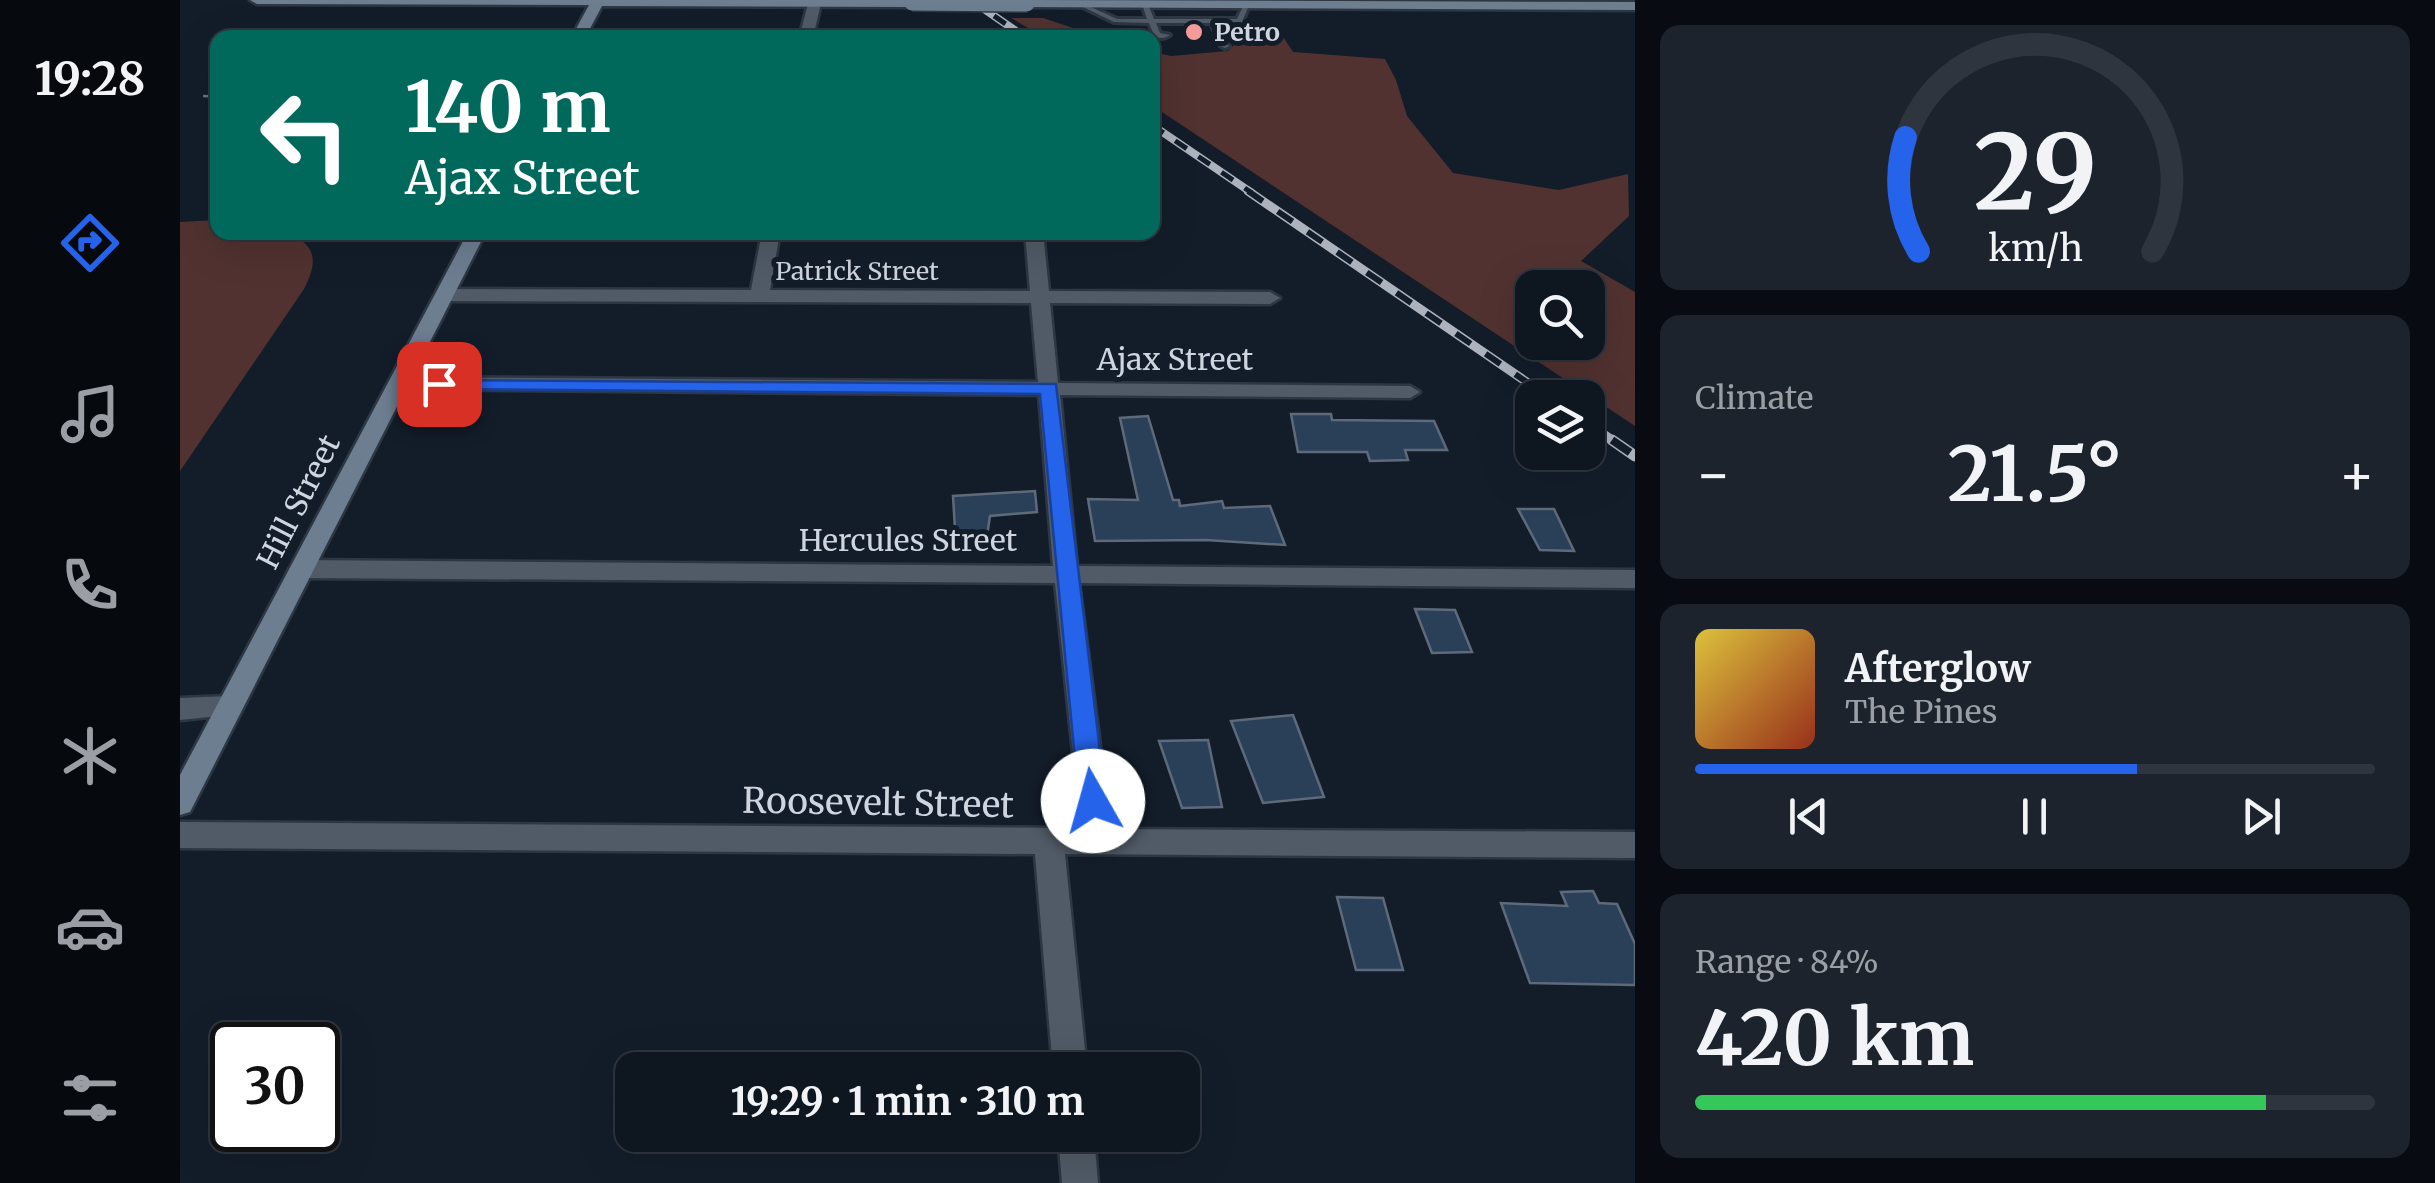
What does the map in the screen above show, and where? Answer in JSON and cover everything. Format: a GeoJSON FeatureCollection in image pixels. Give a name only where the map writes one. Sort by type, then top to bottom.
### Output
{"type":"FeatureCollection","features":[{"type":"Feature","properties":{"kind":"main road"},"geometry":{"type":"LineString","coordinates":[[257,0],[1635,6]]}},
{"type":"Feature","properties":{"kind":"main road"},"geometry":{"type":"LineString","coordinates":[[582,30],[597,1]]}},
{"type":"Feature","properties":{"kind":"main road","name":"Hill Street"},"geometry":{"type":"LineString","coordinates":[[180,803],[473,240]]}},
{"type":"Feature","properties":{"kind":"street"},"geometry":{"type":"LineString","coordinates":[[808,30],[814,3]]}},
{"type":"Feature","properties":{"kind":"street"},"geometry":{"type":"LineString","coordinates":[[760,296],[770,240]]}},
{"type":"Feature","properties":{"kind":"street"},"geometry":{"type":"LineString","coordinates":[[1035,240],[1066,575],[1097,839]]}},
{"type":"Feature","properties":{"kind":"street","name":"Patrick Street"},"geometry":{"type":"LineString","coordinates":[[445,295],[1270,298]]}},
{"type":"Feature","properties":{"kind":"street","name":"Ajax Street"},"geometry":{"type":"LineString","coordinates":[[400,384],[1410,392]]}},
{"type":"Feature","properties":{"kind":"street","name":"Hercules Street"},"geometry":{"type":"LineString","coordinates":[[301,569],[1635,579]]}},
{"type":"Feature","properties":{"kind":"street"},"geometry":{"type":"LineString","coordinates":[[180,709],[229,707]]}},
{"type":"Feature","properties":{"kind":"street","name":"Roosevelt Street"},"geometry":{"type":"LineString","coordinates":[[180,836],[1635,844]]}},
{"type":"Feature","properties":{"kind":"street"},"geometry":{"type":"LineString","coordinates":[[1049,842],[1068,1052]]}},
{"type":"Feature","properties":{"kind":"street"},"geometry":{"type":"LineString","coordinates":[[1077,1152],[1080,1183]]}},
{"type":"Feature","properties":{"kind":"lane"},"geometry":{"type":"LineString","coordinates":[[1080,4],[1116,21],[1240,21],[1246,5]]}},
{"type":"Feature","properties":{"kind":"lane"},"geometry":{"type":"LineString","coordinates":[[1145,4],[1155,30]]}},
{"type":"Feature","properties":{"kind":"lane"},"geometry":{"type":"LineString","coordinates":[[1213,21],[1225,46]]}},
{"type":"Feature","properties":{"kind":"lane"},"geometry":{"type":"LineString","coordinates":[[1160,35],[1167,35]]}},
{"type":"Feature","properties":{"kind":"lane"},"geometry":{"type":"LineString","coordinates":[[1204,35],[1220,35]]}},
{"type":"Feature","properties":{"kind":"path"},"geometry":{"type":"LineString","coordinates":[[203,96],[210,96]]}},
{"type":"Feature","properties":{"kind":"shaded area"},"geometry":{"type":"Polygon","coordinates":[[[1011,18],[1043,18],[1079,30],[1032,30],[1011,18]]]}},
{"type":"Feature","properties":{"kind":"shaded area"},"geometry":{"type":"Polygon","coordinates":[[[1257,22],[1278,29],[1293,52],[1385,59],[1407,116],[1453,173],[1559,190],[1628,174],[1629,216],[1581,261],[1597,270],[1515,270],[1515,346],[1160,111],[1160,54],[1228,51],[1257,22]]]}},
{"type":"Feature","properties":{"kind":"shaded area"},"geometry":{"type":"Polygon","coordinates":[[[210,220],[210,240],[299,240],[311,252],[312,267],[304,289],[180,471],[180,222],[210,220]]]}},
{"type":"Feature","properties":{"kind":"shaded area"},"geometry":{"type":"Polygon","coordinates":[[[1605,275],[1635,292],[1635,426],[1605,406],[1605,380],[1566,380],[1536,360],[1605,360],[1605,275]]]}},
{"type":"Feature","properties":{"kind":"building"},"geometry":{"type":"Polygon","coordinates":[[[1291,414],[1331,414],[1332,420],[1434,421],[1447,450],[1405,450],[1408,460],[1370,461],[1367,452],[1298,452],[1291,414]]]}},
{"type":"Feature","properties":{"kind":"building"},"geometry":{"type":"Polygon","coordinates":[[[1148,416],[1173,500],[1179,500],[1180,506],[1222,501],[1224,508],[1270,506],[1285,545],[1206,540],[1095,541],[1088,499],[1138,500],[1120,418],[1148,416]]]}},
{"type":"Feature","properties":{"kind":"building"},"geometry":{"type":"Polygon","coordinates":[[[1035,491],[1037,512],[990,516],[986,543],[956,546],[953,496],[1035,491]]]}},
{"type":"Feature","properties":{"kind":"building"},"geometry":{"type":"Polygon","coordinates":[[[1518,509],[1554,509],[1574,551],[1540,550],[1518,509]]]}},
{"type":"Feature","properties":{"kind":"building"},"geometry":{"type":"Polygon","coordinates":[[[1415,609],[1455,610],[1472,652],[1432,653],[1415,609]]]}},
{"type":"Feature","properties":{"kind":"building"},"geometry":{"type":"Polygon","coordinates":[[[1293,715],[1324,797],[1263,803],[1231,721],[1293,715]]]}},
{"type":"Feature","properties":{"kind":"building"},"geometry":{"type":"Polygon","coordinates":[[[1208,740],[1222,807],[1182,808],[1159,741],[1208,740]]]}},
{"type":"Feature","properties":{"kind":"building"},"geometry":{"type":"Polygon","coordinates":[[[1593,891],[1599,903],[1617,904],[1635,944],[1635,985],[1530,983],[1501,903],[1567,906],[1561,892],[1593,891]]]}},
{"type":"Feature","properties":{"kind":"building"},"geometry":{"type":"Polygon","coordinates":[[[1337,897],[1383,898],[1403,970],[1356,970],[1337,897]]]}},
{"type":"Feature","properties":{"kind":"railway"},"geometry":{"type":"LineString","coordinates":[[971,0],[1014,30]]}},
{"type":"Feature","properties":{"kind":"railway"},"geometry":{"type":"LineString","coordinates":[[1160,130],[1252,193]]}},
{"type":"Feature","properties":{"kind":"railway"},"geometry":{"type":"LineString","coordinates":[[1248,191],[1524,380]]}},
{"type":"Feature","properties":{"kind":"railway"},"geometry":{"type":"LineString","coordinates":[[1605,435],[1616,443]]}},
{"type":"Feature","properties":{"kind":"railway"},"geometry":{"type":"LineString","coordinates":[[1612,440],[1635,456]]}},
{"type":"Feature","properties":{"kind":"place","name":"Petro"},"geometry":{"type":"Point","coordinates":[1194,32]}},
{"type":"Feature","properties":{"kind":"route"},"geometry":{"type":"LineString","coordinates":[[439,384],[1049,388],[1093,801]]}}]}
